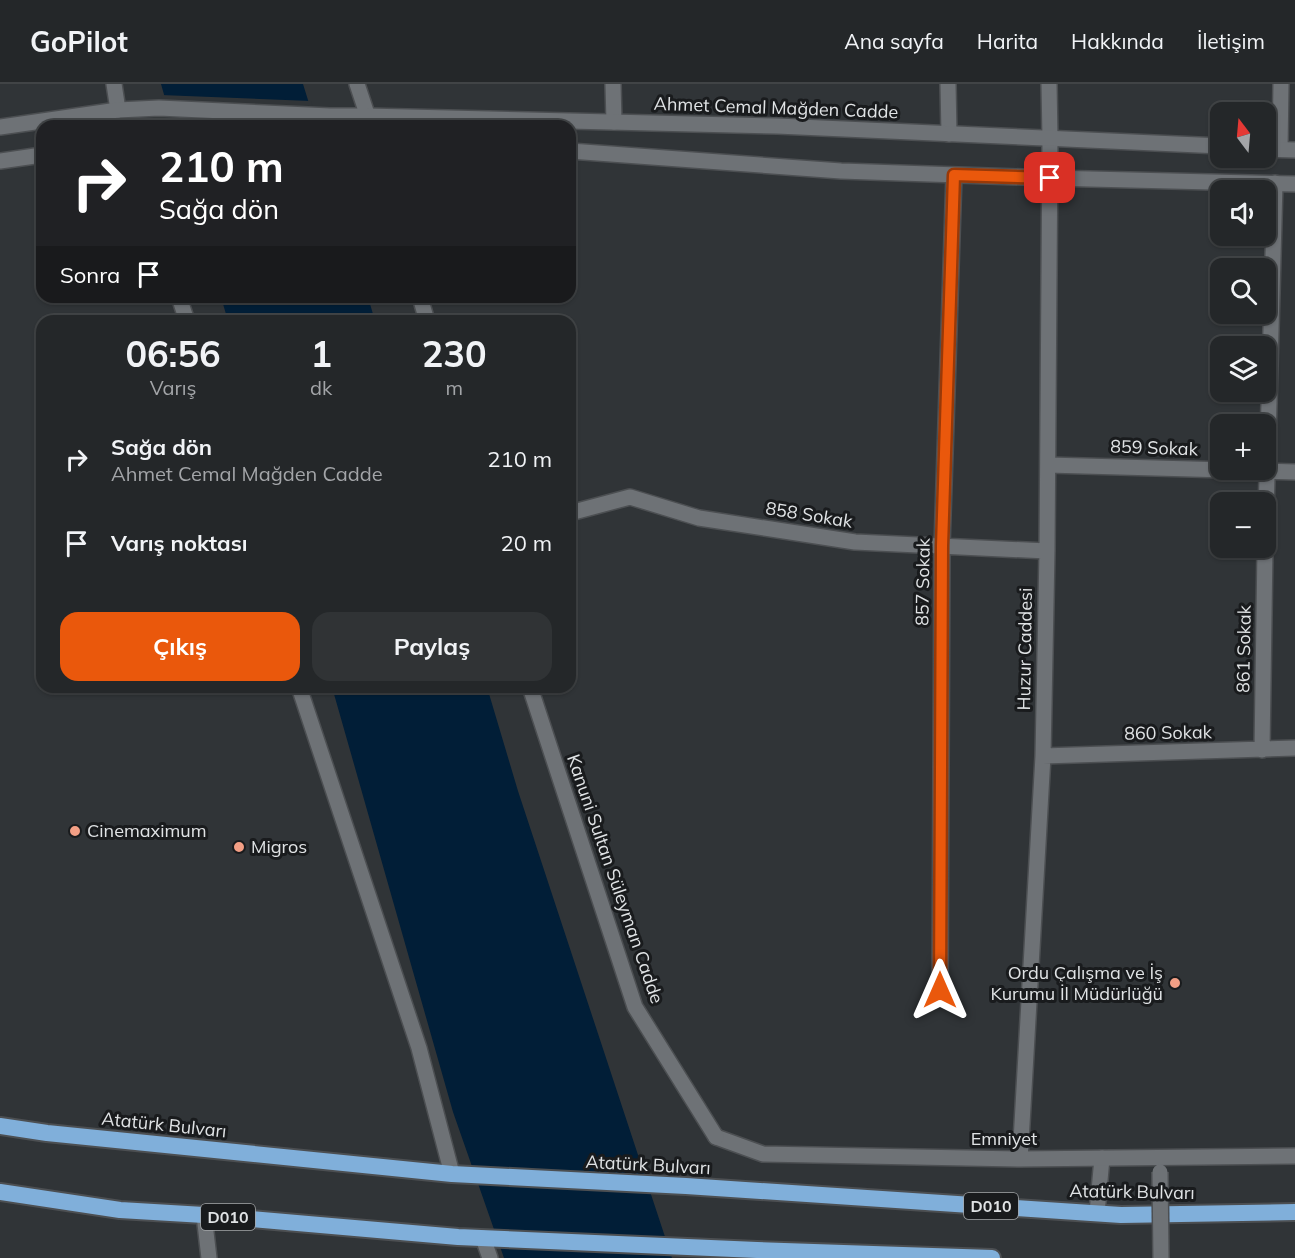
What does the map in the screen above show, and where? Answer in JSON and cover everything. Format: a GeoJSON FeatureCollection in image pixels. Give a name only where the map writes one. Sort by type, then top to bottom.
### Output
{"type":"FeatureCollection","features":[{"type":"Feature","properties":{"kind":"highway","name":"Atatürk Bulvarı"},"geometry":{"type":"LineString","coordinates":[[0,1126],[452,1174],[687,1186],[1121,1215],[1295,1212]]}},
{"type":"Feature","properties":{"kind":"highway","name":"D010"},"geometry":{"type":"LineString","coordinates":[[0,1192],[120,1210],[458,1237],[704,1248],[760,1254],[992,1258]]}},
{"type":"Feature","properties":{"kind":"street"},"geometry":{"type":"LineString","coordinates":[[114,84],[118,110]]}},
{"type":"Feature","properties":{"kind":"street"},"geometry":{"type":"LineString","coordinates":[[357,84],[369,120]]}},
{"type":"Feature","properties":{"kind":"street"},"geometry":{"type":"LineString","coordinates":[[613,84],[614,122]]}},
{"type":"Feature","properties":{"kind":"street"},"geometry":{"type":"LineString","coordinates":[[948,84],[948,134]]}},
{"type":"Feature","properties":{"kind":"street","name":"Huzur Caddesi"},"geometry":{"type":"LineString","coordinates":[[1020,1159],[1043,756],[1048,465],[1049,84]]}},
{"type":"Feature","properties":{"kind":"street"},"geometry":{"type":"LineString","coordinates":[[1280,149],[1281,84]]}},
{"type":"Feature","properties":{"kind":"street","name":"Ahmet Cemal Mağden Cadde"},"geometry":{"type":"LineString","coordinates":[[49,120],[118,110],[159,108],[330,116],[361,120]]}},
{"type":"Feature","properties":{"kind":"street","name":"Ahmet Cemal Mağden Cadde"},"geometry":{"type":"LineString","coordinates":[[0,127],[36,122]]}},
{"type":"Feature","properties":{"kind":"street","name":"Ahmet Cemal Mağden Cadde"},"geometry":{"type":"LineString","coordinates":[[576,122],[777,126],[1210,145]]}},
{"type":"Feature","properties":{"kind":"street"},"geometry":{"type":"LineString","coordinates":[[576,152],[841,171],[1210,182]]}},
{"type":"Feature","properties":{"kind":"street"},"geometry":{"type":"LineString","coordinates":[[0,160],[36,155]]}},
{"type":"Feature","properties":{"kind":"street","name":"857 Sokak"},"geometry":{"type":"LineString","coordinates":[[940,990],[942,546],[954,175]]}},
{"type":"Feature","properties":{"kind":"street"},"geometry":{"type":"LineString","coordinates":[[1276,183],[1295,184]]}},
{"type":"Feature","properties":{"kind":"street"},"geometry":{"type":"LineString","coordinates":[[1269,414],[1273,246]]}},
{"type":"Feature","properties":{"kind":"street","name":"859 Sokak"},"geometry":{"type":"LineString","coordinates":[[1048,465],[1210,469]]}},
{"type":"Feature","properties":{"kind":"street","name":"859 Sokak"},"geometry":{"type":"LineString","coordinates":[[1276,471],[1295,472]]}},
{"type":"Feature","properties":{"kind":"street","name":"858 Sokak"},"geometry":{"type":"LineString","coordinates":[[576,511],[630,497],[699,518],[855,542],[1047,551]]}},
{"type":"Feature","properties":{"kind":"street","name":"861 Sokak"},"geometry":{"type":"LineString","coordinates":[[1262,750],[1265,558]]}},
{"type":"Feature","properties":{"kind":"street"},"geometry":{"type":"LineString","coordinates":[[302,693],[419,1048],[452,1174]]}},
{"type":"Feature","properties":{"kind":"street","name":"Kanuni Sultan Süleyman Cadde"},"geometry":{"type":"LineString","coordinates":[[532,693],[635,1007],[716,1137]]}},
{"type":"Feature","properties":{"kind":"street","name":"860 Sokak"},"geometry":{"type":"LineString","coordinates":[[1043,756],[1295,748]]}},
{"type":"Feature","properties":{"kind":"street","name":"Emniyet"},"geometry":{"type":"LineString","coordinates":[[716,1137],[764,1154],[1020,1159],[1295,1156]]}},
{"type":"Feature","properties":{"kind":"street"},"geometry":{"type":"LineString","coordinates":[[1097,1213],[1102,1158]]}},
{"type":"Feature","properties":{"kind":"street"},"geometry":{"type":"LineString","coordinates":[[1160,1172],[1161,1258]]}},
{"type":"Feature","properties":{"kind":"street"},"geometry":{"type":"LineString","coordinates":[[204,1215],[209,1258]]}},
{"type":"Feature","properties":{"kind":"street"},"geometry":{"type":"LineString","coordinates":[[483,1238],[490,1258]]}},
{"type":"Feature","properties":{"kind":"water"},"geometry":{"type":"Polygon","coordinates":[[[161,84],[303,84],[314,120],[171,120],[161,84]]]}},
{"type":"Feature","properties":{"kind":"water"},"geometry":{"type":"Polygon","coordinates":[[[223,303],[370,303],[373,315],[226,315],[223,303]]]}},
{"type":"Feature","properties":{"kind":"water"},"geometry":{"type":"Polygon","coordinates":[[[334,693],[489,693],[518,791],[672,1258],[504,1258],[453,1112],[334,693]]]}},
{"type":"Feature","properties":{"kind":"pier"},"geometry":{"type":"Polygon","coordinates":[[[161,95],[311,101],[317,120],[168,120],[161,95]]]}},
{"type":"Feature","properties":{"kind":"place","name":"Cinemaximum"},"geometry":{"type":"Point","coordinates":[75,831]}},
{"type":"Feature","properties":{"kind":"place","name":"Migros"},"geometry":{"type":"Point","coordinates":[239,847]}},
{"type":"Feature","properties":{"kind":"place","name":"Ordu Çalışma ve İş Kurumu İl Müdürlüğü"},"geometry":{"type":"Point","coordinates":[1175,983]}},
{"type":"Feature","properties":{"kind":"route"},"geometry":{"type":"LineString","coordinates":[[940,990],[942,546],[954,175],[1050,178]]}}]}
